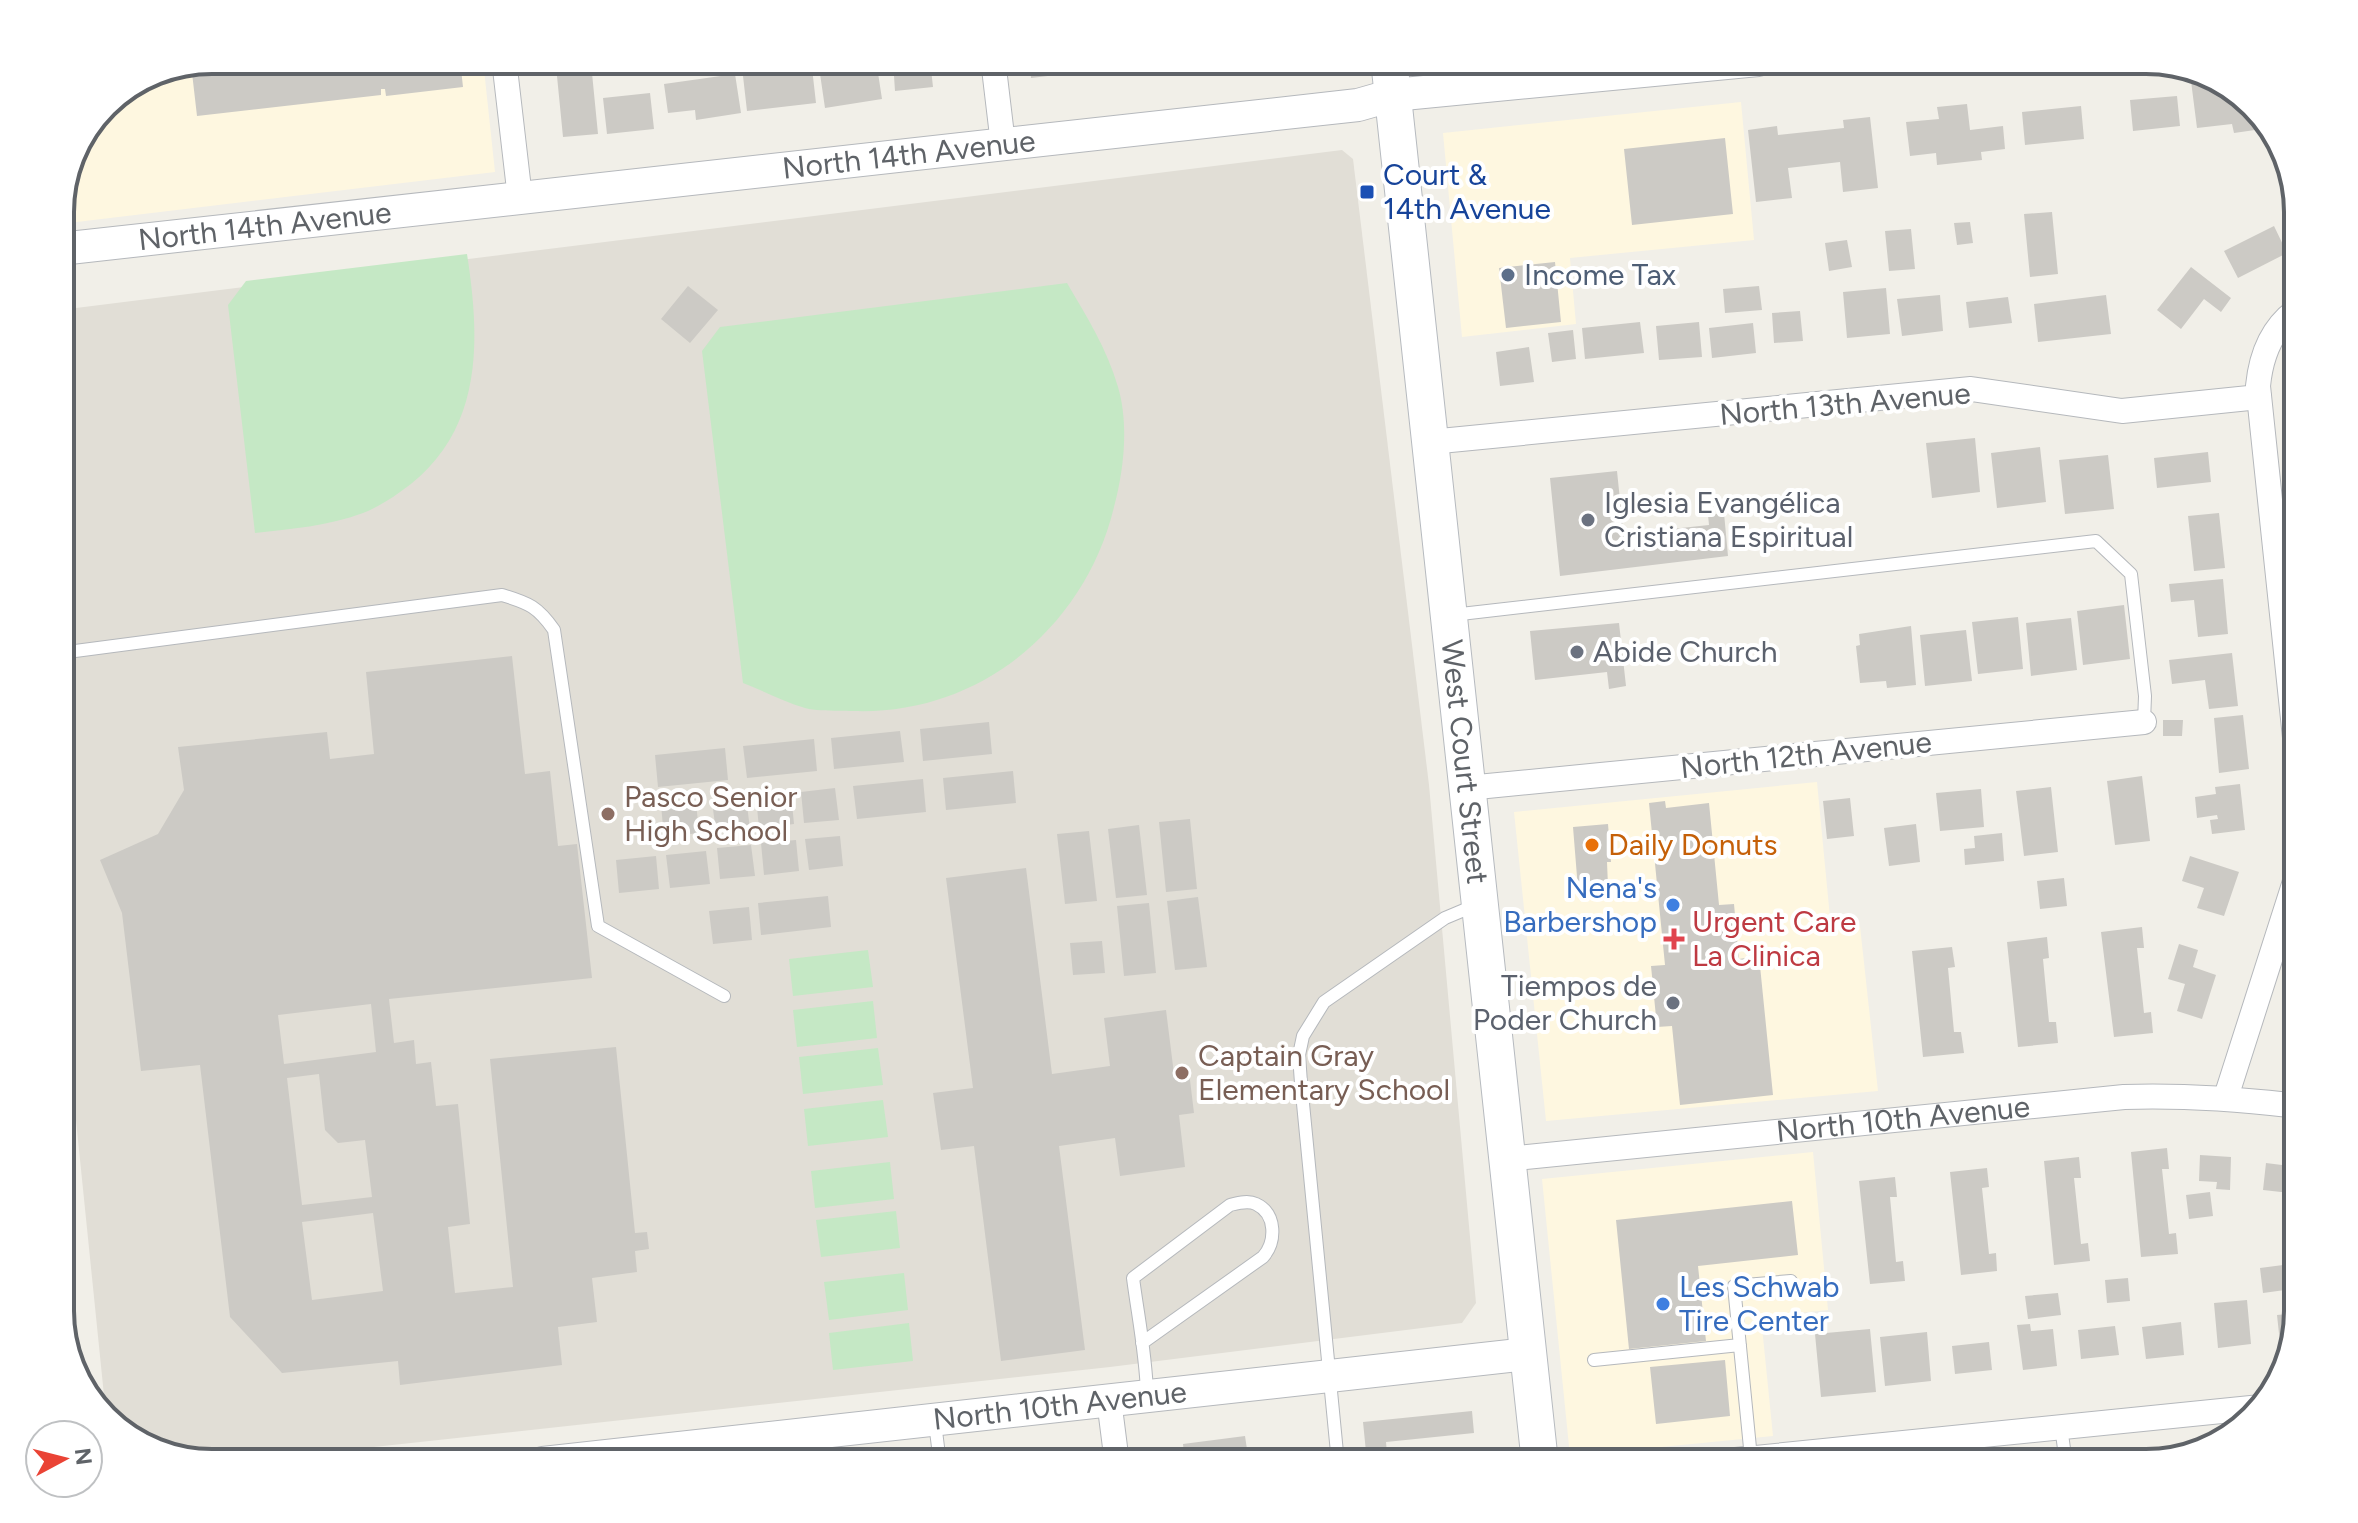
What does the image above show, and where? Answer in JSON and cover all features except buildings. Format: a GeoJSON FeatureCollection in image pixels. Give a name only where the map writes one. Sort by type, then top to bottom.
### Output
{"type":"FeatureCollection","features":[{"type":"Feature","properties":{"kind":"main road","name":"West Court Street"},"geometry":{"type":"LineString","coordinates":[[1391,74],[1538,1449]]}},
{"type":"Feature","properties":{"kind":"street"},"geometry":{"type":"LineString","coordinates":[[506,74],[520,198]]}},
{"type":"Feature","properties":{"kind":"street"},"geometry":{"type":"LineString","coordinates":[[995,74],[1003,144]]}},
{"type":"Feature","properties":{"kind":"street","name":"North 14th Avenue"},"geometry":{"type":"LineString","coordinates":[[74,247],[1358,105],[1393,95],[1567,74]]}},
{"type":"Feature","properties":{"kind":"street"},"geometry":{"type":"LineString","coordinates":[[2284,322],[2267,346],[2260,366],[2259,397],[2284,548]]}},
{"type":"Feature","properties":{"kind":"street","name":"North 13th Avenue"},"geometry":{"type":"LineString","coordinates":[[1430,442],[1971,389],[2122,411],[2259,397]]}},
{"type":"Feature","properties":{"kind":"street","name":"North 12th Avenue"},"geometry":{"type":"LineString","coordinates":[[1467,788],[2144,722]]}},
{"type":"Feature","properties":{"kind":"street"},"geometry":{"type":"LineString","coordinates":[[2226,1097],[2284,916]]}},
{"type":"Feature","properties":{"kind":"street","name":"North 10th Avenue"},"geometry":{"type":"LineString","coordinates":[[1507,1159],[2124,1097],[2226,1097],[2284,1104]]}},
{"type":"Feature","properties":{"kind":"street","name":"North 10th Avenue"},"geometry":{"type":"LineString","coordinates":[[778,1449],[935,1420],[1528,1354]]}},
{"type":"Feature","properties":{"kind":"street"},"geometry":{"type":"LineString","coordinates":[[1109,1400],[1115,1449]]}},
{"type":"Feature","properties":{"kind":"street"},"geometry":{"type":"LineString","coordinates":[[1920,1449],[2061,1427],[2230,1420]]}},
{"type":"Feature","properties":{"kind":"lane"},"geometry":{"type":"LineString","coordinates":[[1449,616],[2096,541],[2131,574],[2145,696],[2144,722]]}},
{"type":"Feature","properties":{"kind":"lane"},"geometry":{"type":"LineString","coordinates":[[74,651],[502,595],[527,603],[541,612],[554,630],[598,926],[724,996]]}},
{"type":"Feature","properties":{"kind":"lane"},"geometry":{"type":"LineString","coordinates":[[1337,1449],[1301,1083],[1299,1055],[1303,1036],[1324,1002],[1445,918],[1479,904]]}},
{"type":"Feature","properties":{"kind":"lane"},"geometry":{"type":"LineString","coordinates":[[1142,1343],[1263,1257],[1270,1249],[1273,1233],[1270,1219],[1263,1209],[1255,1203],[1230,1205],[1133,1278],[1147,1396]]}},
{"type":"Feature","properties":{"kind":"lane"},"geometry":{"type":"LineString","coordinates":[[1750,1449],[1734,1286],[1791,1281]]}},
{"type":"Feature","properties":{"kind":"lane"},"geometry":{"type":"LineString","coordinates":[[1594,1360],[1740,1345]]}},
{"type":"Feature","properties":{"kind":"lane"},"geometry":{"type":"LineString","coordinates":[[935,1420],[938,1449]]}},
{"type":"Feature","properties":{"kind":"lane"},"geometry":{"type":"LineString","coordinates":[[2061,1427],[2064,1449]]}},
{"type":"Feature","properties":{"kind":"shaded area"},"geometry":{"type":"Polygon","coordinates":[[[212,74],[484,74],[495,172],[74,222],[79,176],[88,151],[102,128],[121,108],[143,92],[185,77],[212,74]]]}},
{"type":"Feature","properties":{"kind":"shaded area"},"geometry":{"type":"Polygon","coordinates":[[[1741,102],[1754,240],[1570,258],[1576,324],[1462,337],[1443,133],[1741,102]]]}},
{"type":"Feature","properties":{"kind":"shaded area","name":"Pasco Senior High School"},"geometry":{"type":"Polygon","coordinates":[[[1342,150],[1353,159],[1429,785],[1476,1303],[1462,1323],[1110,1367],[355,1449],[194,1448],[167,1442],[135,1426],[104,1397],[74,1101],[74,308],[1342,150]]]}},
{"type":"Feature","properties":{"kind":"shaded area"},"geometry":{"type":"Polygon","coordinates":[[[1817,782],[1831,928],[1860,926],[1878,1091],[1546,1121],[1514,812],[1817,782]]]}},
{"type":"Feature","properties":{"kind":"shaded area"},"geometry":{"type":"Polygon","coordinates":[[[1813,1152],[1828,1310],[1761,1317],[1773,1436],[1641,1449],[1569,1449],[1542,1179],[1813,1152]]]}},
{"type":"Feature","properties":{"kind":"green space"},"geometry":{"type":"Polygon","coordinates":[[[467,254],[472,288],[474,354],[470,385],[461,415],[447,443],[427,469],[400,492],[373,509],[323,524],[255,533],[228,305],[246,281],[467,254]]]}},
{"type":"Feature","properties":{"kind":"green space"},"geometry":{"type":"Polygon","coordinates":[[[1067,283],[1096,334],[1113,373],[1121,401],[1124,447],[1114,507],[1100,550],[1079,590],[1052,625],[1020,656],[984,680],[944,698],[900,708],[854,711],[811,709],[743,683],[702,351],[720,327],[1067,283]]]}},
{"type":"Feature","properties":{"kind":"green space"},"geometry":{"type":"Polygon","coordinates":[[[868,950],[873,987],[793,996],[789,959],[868,950]]]}},
{"type":"Feature","properties":{"kind":"green space"},"geometry":{"type":"Polygon","coordinates":[[[873,1001],[877,1038],[797,1047],[793,1010],[873,1001]]]}},
{"type":"Feature","properties":{"kind":"green space"},"geometry":{"type":"Polygon","coordinates":[[[878,1048],[883,1085],[803,1094],[799,1057],[878,1048]]]}},
{"type":"Feature","properties":{"kind":"green space"},"geometry":{"type":"Polygon","coordinates":[[[883,1100],[888,1137],[808,1146],[804,1109],[883,1100]]]}},
{"type":"Feature","properties":{"kind":"green space"},"geometry":{"type":"Polygon","coordinates":[[[890,1162],[894,1199],[815,1208],[811,1171],[890,1162]]]}},
{"type":"Feature","properties":{"kind":"green space"},"geometry":{"type":"Polygon","coordinates":[[[896,1211],[900,1248],[821,1257],[816,1220],[896,1211]]]}},
{"type":"Feature","properties":{"kind":"green space"},"geometry":{"type":"Polygon","coordinates":[[[904,1273],[908,1310],[829,1320],[824,1282],[904,1273]]]}},
{"type":"Feature","properties":{"kind":"green space"},"geometry":{"type":"Polygon","coordinates":[[[909,1323],[913,1361],[833,1370],[829,1333],[909,1323]]]}},
{"type":"Feature","properties":{"kind":"place","name":"Court & 14th Avenue"},"geometry":{"type":"Point","coordinates":[1367,192]}},
{"type":"Feature","properties":{"kind":"place","name":"Income Tax"},"geometry":{"type":"Point","coordinates":[1508,275]}},
{"type":"Feature","properties":{"kind":"place","name":"Iglesia Evangélica Cristiana Espiritual"},"geometry":{"type":"Point","coordinates":[1588,520]}},
{"type":"Feature","properties":{"kind":"place","name":"Abide Church"},"geometry":{"type":"Point","coordinates":[1577,652]}},
{"type":"Feature","properties":{"kind":"place","name":"Pasco Senior High School"},"geometry":{"type":"Point","coordinates":[608,814]}},
{"type":"Feature","properties":{"kind":"place","name":"Daily Donuts"},"geometry":{"type":"Point","coordinates":[1592,845]}},
{"type":"Feature","properties":{"kind":"place","name":"Nena's Barbershop"},"geometry":{"type":"Point","coordinates":[1673,905]}},
{"type":"Feature","properties":{"kind":"place","name":"Urgent Care La Clinica"},"geometry":{"type":"Point","coordinates":[1674,939]}},
{"type":"Feature","properties":{"kind":"place","name":"Tiempos de Poder Church"},"geometry":{"type":"Point","coordinates":[1673,1003]}},
{"type":"Feature","properties":{"kind":"place","name":"Captain Gray Elementary School"},"geometry":{"type":"Point","coordinates":[1182,1073]}},
{"type":"Feature","properties":{"kind":"place","name":"Les Schwab Tire Center"},"geometry":{"type":"Point","coordinates":[1663,1304]}}]}
